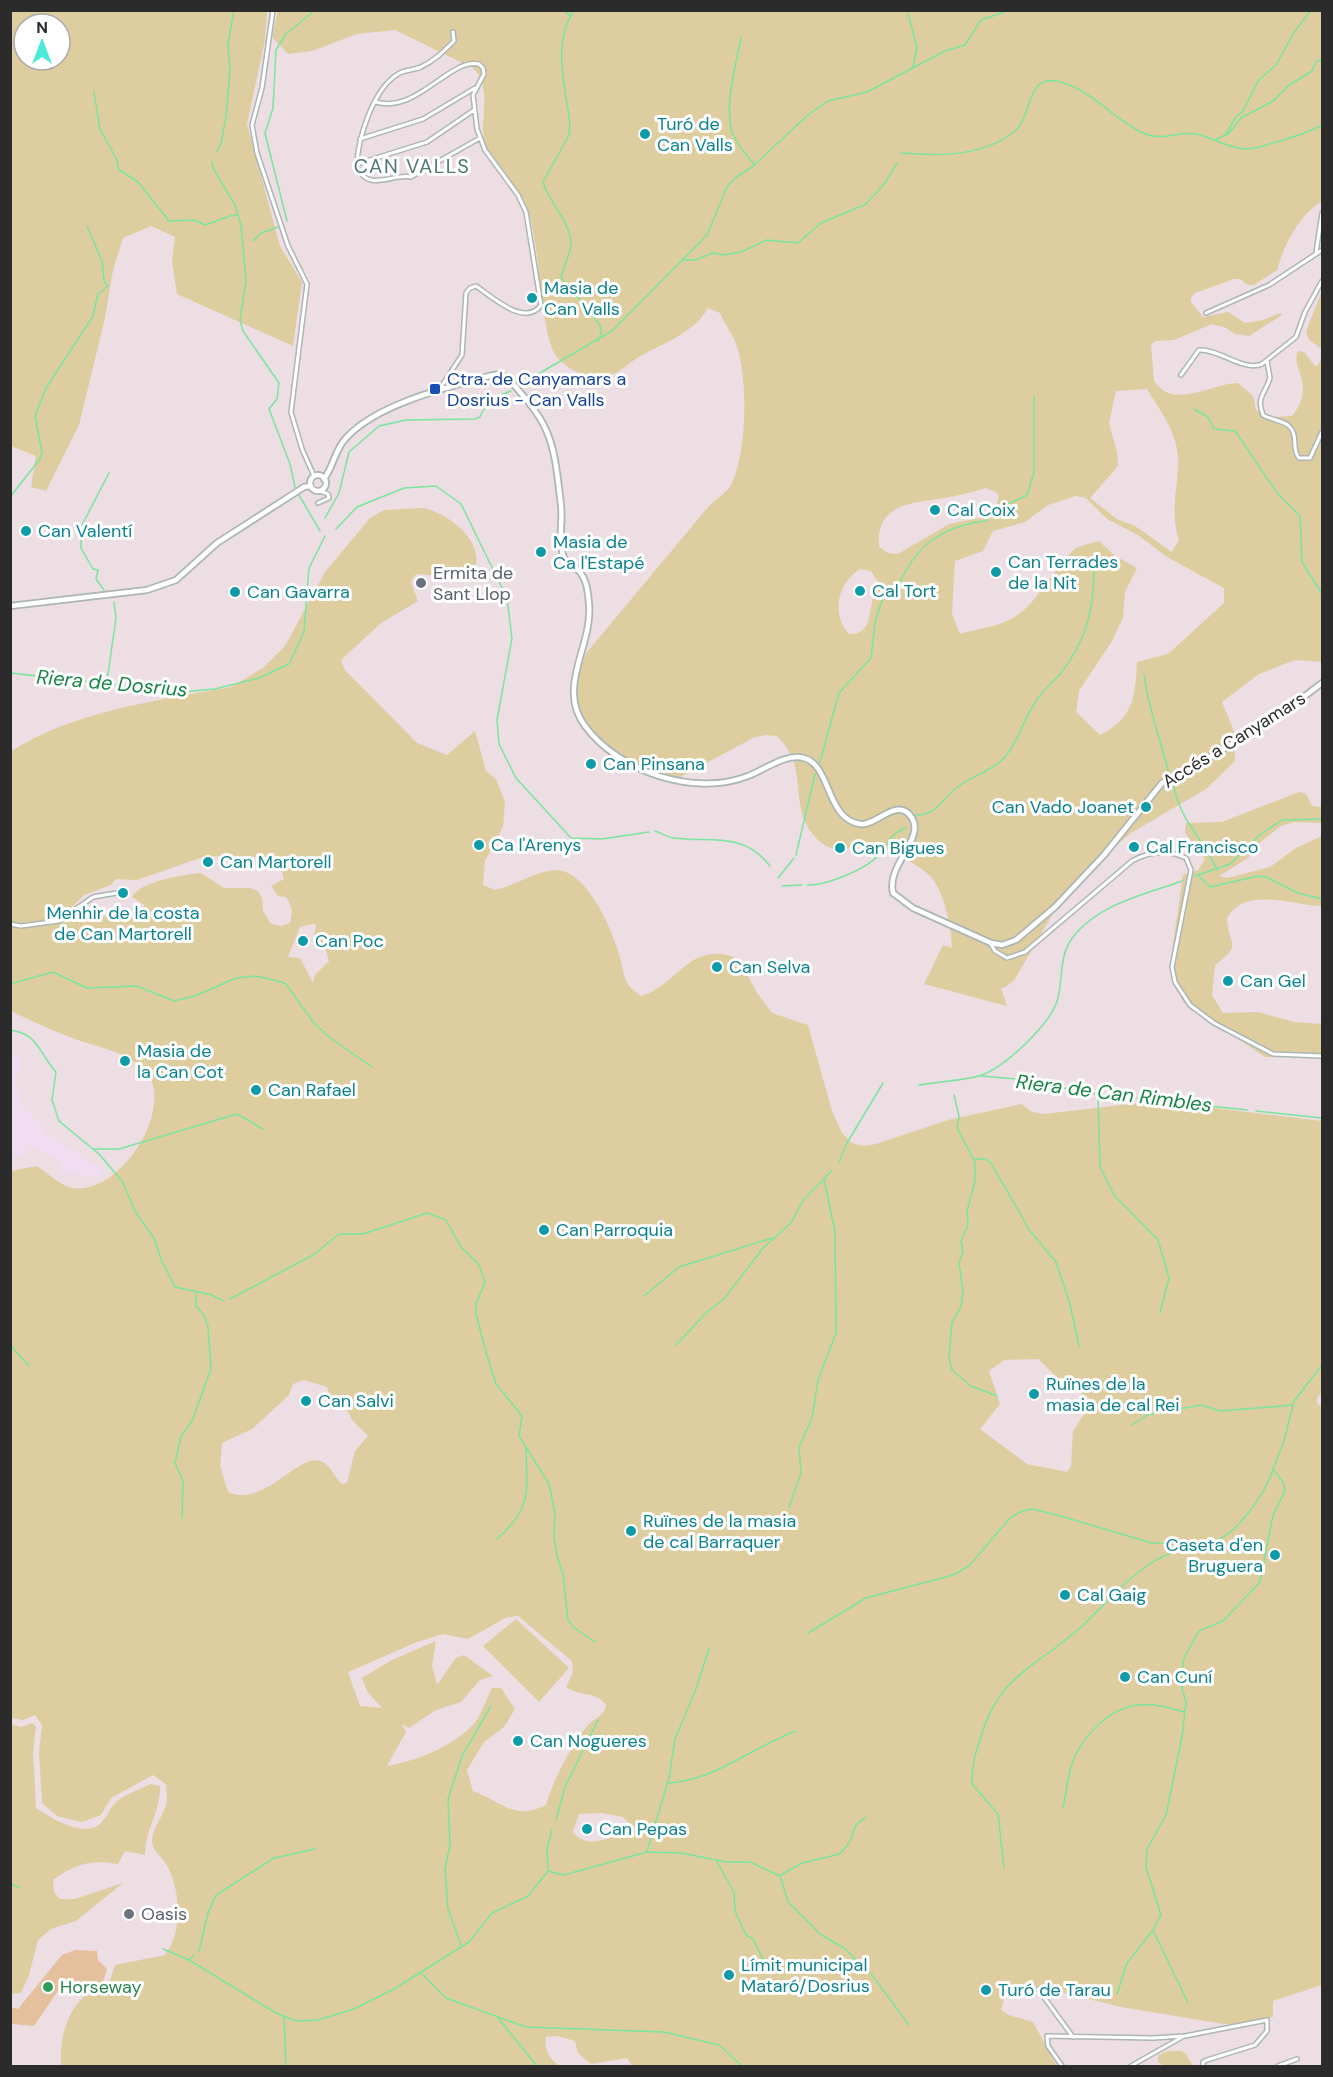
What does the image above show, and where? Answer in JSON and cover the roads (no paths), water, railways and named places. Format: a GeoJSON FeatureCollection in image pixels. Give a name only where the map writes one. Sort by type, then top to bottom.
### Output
{"type":"FeatureCollection","features":[{"type":"Feature","properties":{"kind":"street"},"geometry":{"type":"LineString","coordinates":[[273,10],[262,88],[252,125],[256,153],[285,236],[307,284],[291,412],[302,449],[314,476],[310,486]]}},
{"type":"Feature","properties":{"kind":"street"},"geometry":{"type":"LineString","coordinates":[[453,32],[454,41],[436,58],[420,67],[398,74],[384,88],[360,139],[357,164],[359,171],[373,181],[381,182],[402,175],[411,177],[480,138]]}},
{"type":"Feature","properties":{"kind":"street"},"geometry":{"type":"LineString","coordinates":[[360,139],[423,119],[475,88],[484,75],[483,68],[475,63],[466,65],[411,98],[387,104],[376,102]]}},
{"type":"Feature","properties":{"kind":"street"},"geometry":{"type":"LineString","coordinates":[[439,390],[462,355],[466,293],[470,288],[476,286],[503,306],[518,312],[532,311],[541,305],[526,212],[518,195],[485,150],[480,138],[474,111],[475,88]]}},
{"type":"Feature","properties":{"kind":"street"},"geometry":{"type":"LineString","coordinates":[[357,164],[427,142],[474,111]]}},
{"type":"Feature","properties":{"kind":"street"},"geometry":{"type":"LineString","coordinates":[[1316,253],[1323,213]]}},
{"type":"Feature","properties":{"kind":"street"},"geometry":{"type":"LineString","coordinates":[[1206,313],[1269,285],[1323,250]]}},
{"type":"Feature","properties":{"kind":"street"},"geometry":{"type":"LineString","coordinates":[[1181,375],[1198,350],[1207,350],[1256,367],[1266,361],[1296,337],[1305,312],[1323,281]]}},
{"type":"Feature","properties":{"kind":"street"},"geometry":{"type":"LineString","coordinates":[[1266,361],[1270,378],[1260,394],[1259,404],[1263,415],[1288,425],[1295,437],[1296,454],[1299,458],[1310,458],[1323,432]]}},
{"type":"Feature","properties":{"kind":"street"},"geometry":{"type":"LineString","coordinates":[[324,478],[333,467],[335,455],[355,430],[399,405],[439,390],[500,374],[509,379],[547,432],[561,505],[561,549],[564,559],[584,577],[587,587],[590,626],[574,677],[573,691],[576,709],[584,725],[614,753],[642,769],[691,783],[719,783],[747,777],[793,758],[810,761],[822,774],[828,794],[855,823],[866,824],[894,810],[906,812],[913,819],[914,832],[892,876],[891,885],[897,898],[913,908],[990,943],[995,951],[1007,958],[1025,952],[1132,861],[1145,854],[1176,853],[1186,858],[1191,870],[1172,967],[1175,982],[1190,1005],[1214,1023],[1253,1046],[1273,1054],[1323,1056]]}},
{"type":"Feature","properties":{"kind":"street"},"geometry":{"type":"LineString","coordinates":[[314,476],[324,478]]}},
{"type":"Feature","properties":{"kind":"street"},"geometry":{"type":"LineString","coordinates":[[321,490],[326,484],[324,478]]}},
{"type":"Feature","properties":{"kind":"street"},"geometry":{"type":"LineString","coordinates":[[310,486],[314,490],[321,490],[328,494],[329,498],[318,503]]}},
{"type":"Feature","properties":{"kind":"street"},"geometry":{"type":"LineString","coordinates":[[10,606],[147,590],[169,584],[217,543],[304,487],[310,486]]}},
{"type":"Feature","properties":{"kind":"street","name":"Accés a Canyamars"},"geometry":{"type":"LineString","coordinates":[[990,943],[1002,945],[1016,940],[1055,907],[1104,855],[1162,783],[1190,770],[1281,714],[1323,683]]}},
{"type":"Feature","properties":{"kind":"street"},"geometry":{"type":"LineString","coordinates":[[10,924],[21,926],[59,921],[93,897],[122,892]]}},
{"type":"Feature","properties":{"kind":"street"},"geometry":{"type":"LineString","coordinates":[[1038,1989],[1072,2037]]}},
{"type":"Feature","properties":{"kind":"street"},"geometry":{"type":"LineString","coordinates":[[1062,2067],[1048,2046],[1047,2036],[1185,2036],[1267,2020],[1267,2031],[1255,2045],[1207,2060],[1203,2062],[1203,2067]]}},
{"type":"Feature","properties":{"kind":"street"},"geometry":{"type":"LineString","coordinates":[[1131,2067],[1185,2036]]}},
{"type":"Feature","properties":{"kind":"street"},"geometry":{"type":"LineString","coordinates":[[1278,2067],[1297,2059]]}},
{"type":"Feature","properties":{"kind":"waterway"},"geometry":{"type":"LineString","coordinates":[[217,151],[221,143],[226,117],[230,69],[228,44],[234,10]]}},
{"type":"Feature","properties":{"kind":"waterway"},"geometry":{"type":"LineString","coordinates":[[287,221],[265,133],[273,108],[276,50],[285,35],[315,10]]}},
{"type":"Feature","properties":{"kind":"waterway"},"geometry":{"type":"LineString","coordinates":[[564,10],[570,16]]}},
{"type":"Feature","properties":{"kind":"waterway"},"geometry":{"type":"LineString","coordinates":[[575,10],[568,22],[562,50],[563,81],[570,124],[569,135],[543,182],[566,225],[571,241],[561,277],[600,325],[601,333],[598,341]]}},
{"type":"Feature","properties":{"kind":"waterway"},"geometry":{"type":"LineString","coordinates":[[907,10],[917,47],[913,67]]}},
{"type":"Feature","properties":{"kind":"waterway"},"geometry":{"type":"LineString","coordinates":[[521,384],[612,331],[707,235],[727,187],[735,178],[752,167],[809,114],[828,101],[867,92],[945,51],[965,45],[981,20],[1010,10]]}},
{"type":"Feature","properties":{"kind":"waterway"},"geometry":{"type":"LineString","coordinates":[[1225,135],[1236,117],[1243,111],[1258,81],[1276,65],[1293,34],[1311,10]]}},
{"type":"Feature","properties":{"kind":"waterway"},"geometry":{"type":"LineString","coordinates":[[741,37],[730,97],[730,121],[736,141],[754,164]]}},
{"type":"Feature","properties":{"kind":"waterway"},"geometry":{"type":"LineString","coordinates":[[1215,140],[1229,133],[1241,118],[1273,101],[1288,86],[1312,71],[1316,62],[1322,59]]}},
{"type":"Feature","properties":{"kind":"waterway"},"geometry":{"type":"LineString","coordinates":[[901,153],[960,153],[1003,140],[1020,125],[1035,90],[1047,81],[1057,81],[1080,90],[1132,127],[1156,137],[1189,133],[1250,149],[1283,140],[1322,125]]}},
{"type":"Feature","properties":{"kind":"waterway"},"geometry":{"type":"LineString","coordinates":[[94,92],[100,129],[117,160],[118,169],[138,182],[169,221],[194,220],[205,225],[238,215]]}},
{"type":"Feature","properties":{"kind":"waterway"},"geometry":{"type":"LineString","coordinates":[[212,162],[213,168],[235,205],[241,225],[246,281],[240,320],[243,331],[279,383],[277,399],[269,409],[290,464],[295,487]]}},
{"type":"Feature","properties":{"kind":"waterway"},"geometry":{"type":"LineString","coordinates":[[683,260],[695,260],[713,253],[723,255],[741,252],[767,240],[798,243],[821,223],[866,204],[885,183],[897,163]]}},
{"type":"Feature","properties":{"kind":"waterway"},"geometry":{"type":"LineString","coordinates":[[10,497],[40,459],[42,452],[35,416],[46,388],[93,316],[98,294],[108,286],[104,281],[102,261],[87,226]]}},
{"type":"Feature","properties":{"kind":"waterway"},"geometry":{"type":"LineString","coordinates":[[253,241],[261,233],[278,227]]}},
{"type":"Feature","properties":{"kind":"waterway"},"geometry":{"type":"LineString","coordinates":[[325,518],[339,493],[349,452],[379,426],[406,420],[475,419],[480,417],[492,400],[511,391]]}},
{"type":"Feature","properties":{"kind":"waterway"},"geometry":{"type":"LineString","coordinates":[[820,762],[839,693],[871,658],[875,622],[886,588],[900,582],[915,557],[934,539],[957,527],[986,521],[994,511],[1027,495],[1034,472],[1034,396]]}},
{"type":"Feature","properties":{"kind":"waterway"},"geometry":{"type":"LineString","coordinates":[[1194,409],[1208,417],[1214,429],[1235,431],[1278,494],[1300,516],[1302,562],[1322,594]]}},
{"type":"Feature","properties":{"kind":"waterway"},"geometry":{"type":"LineString","coordinates":[[104,590],[96,579],[98,570],[93,569],[81,548],[81,527],[109,473]]}},
{"type":"Feature","properties":{"kind":"waterway","name":"Riera de Dosrius"},"geometry":{"type":"LineString","coordinates":[[336,529],[357,507],[404,488],[436,486],[461,504],[507,598],[512,638],[497,720],[499,744],[516,778],[571,838],[602,839],[649,832]]}},
{"type":"Feature","properties":{"kind":"waterway"},"geometry":{"type":"LineString","coordinates":[[299,495],[320,531]]}},
{"type":"Feature","properties":{"kind":"waterway","name":"Riera de Dosrius"},"geometry":{"type":"LineString","coordinates":[[10,673],[182,692],[215,689],[259,678],[289,664],[304,632],[309,568],[325,536]]}},
{"type":"Feature","properties":{"kind":"waterway"},"geometry":{"type":"LineString","coordinates":[[916,815],[934,810],[955,789],[985,772],[1008,754],[1031,708],[1069,662],[1083,637],[1090,610],[1094,568]]}},
{"type":"Feature","properties":{"kind":"waterway"},"geometry":{"type":"LineString","coordinates":[[107,681],[116,618],[114,602]]}},
{"type":"Feature","properties":{"kind":"waterway"},"geometry":{"type":"LineString","coordinates":[[1144,674],[1169,774]]}},
{"type":"Feature","properties":{"kind":"waterway"},"geometry":{"type":"LineString","coordinates":[[796,855],[815,774]]}},
{"type":"Feature","properties":{"kind":"waterway"},"geometry":{"type":"LineString","coordinates":[[1174,786],[1177,799],[1187,820],[1217,870]]}},
{"type":"Feature","properties":{"kind":"waterway"},"geometry":{"type":"LineString","coordinates":[[1195,876],[1230,864],[1261,834],[1282,820],[1322,819]]}},
{"type":"Feature","properties":{"kind":"waterway"},"geometry":{"type":"LineString","coordinates":[[807,885],[825,883],[856,871],[874,860],[894,835],[906,828]]}},
{"type":"Feature","properties":{"kind":"waterway"},"geometry":{"type":"LineString","coordinates":[[655,831],[673,838],[738,843],[760,855],[770,866]]}},
{"type":"Feature","properties":{"kind":"waterway"},"geometry":{"type":"LineString","coordinates":[[778,878],[794,858]]}},
{"type":"Feature","properties":{"kind":"waterway"},"geometry":{"type":"LineString","coordinates":[[1199,876],[1210,887],[1258,876],[1266,877],[1298,893],[1322,899]]}},
{"type":"Feature","properties":{"kind":"waterway"},"geometry":{"type":"LineString","coordinates":[[919,1085],[976,1077],[1003,1063],[1038,1031],[1054,1008],[1060,990],[1065,951],[1073,937],[1084,925],[1123,901],[1182,881]]}},
{"type":"Feature","properties":{"kind":"waterway"},"geometry":{"type":"LineString","coordinates":[[782,886],[802,885]]}},
{"type":"Feature","properties":{"kind":"waterway"},"geometry":{"type":"LineString","coordinates":[[10,984],[53,972],[87,988],[137,986],[174,1001],[195,996],[236,978],[256,976],[278,981],[286,984],[313,1022],[329,1037],[372,1067]]}},
{"type":"Feature","properties":{"kind":"waterway"},"geometry":{"type":"LineString","coordinates":[[10,1030],[27,1035],[33,1040],[56,1072],[52,1100],[59,1121],[99,1154],[122,1181],[136,1213],[154,1238],[161,1259],[175,1287],[212,1295],[223,1301]]}},
{"type":"Feature","properties":{"kind":"waterway","name":"Riera de Can Rimbles"},"geometry":{"type":"LineString","coordinates":[[982,1076],[1027,1080],[1087,1093],[1247,1110]]}},
{"type":"Feature","properties":{"kind":"waterway"},"geometry":{"type":"LineString","coordinates":[[839,1162],[847,1143],[883,1083]]}},
{"type":"Feature","properties":{"kind":"waterway"},"geometry":{"type":"LineString","coordinates":[[954,1095],[959,1116],[957,1128],[975,1162],[975,1181],[967,1211],[968,1225],[961,1241],[963,1252],[959,1263],[963,1291],[961,1307],[952,1322],[949,1358],[952,1370],[971,1386],[997,1396]]}},
{"type":"Feature","properties":{"kind":"waterway"},"geometry":{"type":"LineString","coordinates":[[1098,1095],[1100,1167],[1114,1195],[1158,1240],[1169,1278],[1160,1313]]}},
{"type":"Feature","properties":{"kind":"waterway","name":"Riera de Can Rimbles"},"geometry":{"type":"LineString","coordinates":[[1256,1111],[1322,1118]]}},
{"type":"Feature","properties":{"kind":"waterway"},"geometry":{"type":"LineString","coordinates":[[93,1149],[119,1149],[237,1114],[263,1129]]}},
{"type":"Feature","properties":{"kind":"waterway"},"geometry":{"type":"LineString","coordinates":[[975,1159],[985,1159],[991,1163],[1030,1231],[1056,1262],[1070,1304],[1079,1347]]}},
{"type":"Feature","properties":{"kind":"waterway"},"geometry":{"type":"LineString","coordinates":[[789,1507],[801,1473],[799,1447],[812,1418],[818,1380],[836,1333],[835,1232],[824,1179],[832,1170]]}},
{"type":"Feature","properties":{"kind":"waterway"},"geometry":{"type":"LineString","coordinates":[[676,1345],[706,1313],[724,1299],[763,1248],[791,1223],[804,1199],[824,1179]]}},
{"type":"Feature","properties":{"kind":"waterway"},"geometry":{"type":"LineString","coordinates":[[230,1299],[313,1255],[339,1234],[363,1234],[427,1213],[446,1220],[461,1247],[479,1265],[485,1282],[476,1304],[476,1314],[496,1384],[522,1416],[519,1436],[549,1484],[555,1513],[554,1537],[563,1574],[568,1620],[573,1627],[595,1642]]}},
{"type":"Feature","properties":{"kind":"waterway"},"geometry":{"type":"LineString","coordinates":[[644,1296],[679,1267],[772,1238]]}},
{"type":"Feature","properties":{"kind":"waterway"},"geometry":{"type":"LineString","coordinates":[[182,1518],[183,1481],[175,1463],[181,1436],[192,1421],[211,1369],[208,1327],[204,1315],[196,1306],[196,1293]]}},
{"type":"Feature","properties":{"kind":"waterway"},"geometry":{"type":"LineString","coordinates":[[10,1345],[29,1366]]}},
{"type":"Feature","properties":{"kind":"waterway"},"geometry":{"type":"LineString","coordinates":[[1188,2003],[1153,1930],[1161,1915],[1146,1867],[1147,1849],[1166,1815],[1182,1737],[1186,1702],[1180,1681],[1184,1658],[1199,1631],[1223,1621],[1260,1582],[1273,1515],[1285,1491],[1283,1482],[1273,1469],[1284,1441],[1294,1401],[1322,1365]]}},
{"type":"Feature","properties":{"kind":"waterway"},"geometry":{"type":"LineString","coordinates":[[1132,1425],[1147,1415],[1201,1405],[1220,1411],[1293,1405]]}},
{"type":"Feature","properties":{"kind":"waterway"},"geometry":{"type":"LineString","coordinates":[[497,1539],[522,1508],[527,1476],[526,1448]]}},
{"type":"Feature","properties":{"kind":"waterway"},"geometry":{"type":"LineString","coordinates":[[1004,1868],[998,1814],[972,1784],[978,1745],[997,1700],[1020,1674],[1080,1628],[1141,1570],[1166,1555],[1215,1541],[1233,1529],[1258,1500],[1273,1469]]}},
{"type":"Feature","properties":{"kind":"waterway"},"geometry":{"type":"LineString","coordinates":[[808,1633],[866,1598],[953,1575],[969,1566],[1010,1518],[1022,1511],[1032,1509],[1057,1515],[1152,1543],[1195,1544]]}},
{"type":"Feature","properties":{"kind":"waterway"},"geometry":{"type":"LineString","coordinates":[[647,1851],[669,1778],[675,1739],[696,1689],[709,1649]]}},
{"type":"Feature","properties":{"kind":"waterway"},"geometry":{"type":"LineString","coordinates":[[1063,1808],[1075,1756],[1088,1736],[1106,1718],[1128,1707],[1139,1705],[1156,1705],[1184,1712]]}},
{"type":"Feature","properties":{"kind":"waterway"},"geometry":{"type":"LineString","coordinates":[[461,1945],[448,1909],[445,1869],[450,1845],[448,1799],[462,1756],[491,1706]]}},
{"type":"Feature","properties":{"kind":"waterway"},"geometry":{"type":"LineString","coordinates":[[556,1820],[565,1787],[598,1720]]}},
{"type":"Feature","properties":{"kind":"waterway"},"geometry":{"type":"LineString","coordinates":[[669,1783],[702,1776],[796,1731]]}},
{"type":"Feature","properties":{"kind":"waterway"},"geometry":{"type":"LineString","coordinates":[[781,1875],[802,1863],[840,1854],[849,1843],[856,1825],[866,1817]]}},
{"type":"Feature","properties":{"kind":"waterway"},"geometry":{"type":"LineString","coordinates":[[548,1870],[547,1849],[552,1830]]}},
{"type":"Feature","properties":{"kind":"waterway"},"geometry":{"type":"LineString","coordinates":[[199,1951],[208,1913],[216,1895],[274,1858],[315,1849]]}},
{"type":"Feature","properties":{"kind":"waterway"},"geometry":{"type":"LineString","coordinates":[[163,1949],[189,1960],[276,2013],[296,2021],[318,2020],[354,2009],[394,1989],[469,1942],[492,1913],[528,1896],[548,1871],[564,1875],[647,1852],[681,1853],[727,1862],[750,1862],[780,1876],[788,1902],[820,1934],[844,1948],[872,1975],[909,2025]]}},
{"type":"Feature","properties":{"kind":"waterway"},"geometry":{"type":"LineString","coordinates":[[716,1860],[734,1892],[735,1911],[746,1935],[753,1939],[768,1970]]}},
{"type":"Feature","properties":{"kind":"waterway"},"geometry":{"type":"LineString","coordinates":[[10,1883],[19,1888]]}},
{"type":"Feature","properties":{"kind":"waterway"},"geometry":{"type":"LineString","coordinates":[[1117,1994],[1127,1963],[1153,1930]]}},
{"type":"Feature","properties":{"kind":"waterway"},"geometry":{"type":"LineString","coordinates":[[189,1960],[194,1955]]}},
{"type":"Feature","properties":{"kind":"waterway"},"geometry":{"type":"LineString","coordinates":[[421,1973],[446,1998],[526,2027],[664,2032],[719,2045],[742,2066]]}},
{"type":"Feature","properties":{"kind":"waterway"},"geometry":{"type":"LineString","coordinates":[[284,2016],[286,2066]]}},
{"type":"Feature","properties":{"kind":"waterway"},"geometry":{"type":"LineString","coordinates":[[498,2018],[537,2066]]}},
{"type":"Feature","properties":{"kind":"place","name":"Turó de Can Valls"},"geometry":{"type":"Point","coordinates":[645,134]}},
{"type":"Feature","properties":{"kind":"place","name":"Masia de Can Valls"},"geometry":{"type":"Point","coordinates":[532,298]}},
{"type":"Feature","properties":{"kind":"place","name":"Ctra. de Canyamars a Dosrius - Can Valls"},"geometry":{"type":"Point","coordinates":[435,389]}},
{"type":"Feature","properties":{"kind":"place","name":"Cal Coix"},"geometry":{"type":"Point","coordinates":[935,510]}},
{"type":"Feature","properties":{"kind":"place","name":"Can Valentí"},"geometry":{"type":"Point","coordinates":[26,531]}},
{"type":"Feature","properties":{"kind":"place","name":"Masia de Ca l'Estapé"},"geometry":{"type":"Point","coordinates":[541,552]}},
{"type":"Feature","properties":{"kind":"place","name":"Can Terrades de la Nit"},"geometry":{"type":"Point","coordinates":[996,572]}},
{"type":"Feature","properties":{"kind":"place","name":"Ermita de Sant Llop"},"geometry":{"type":"Point","coordinates":[421,583]}},
{"type":"Feature","properties":{"kind":"place","name":"Cal Tort"},"geometry":{"type":"Point","coordinates":[860,591]}},
{"type":"Feature","properties":{"kind":"place","name":"Can Gavarra"},"geometry":{"type":"Point","coordinates":[235,592]}},
{"type":"Feature","properties":{"kind":"place","name":"Can Pinsana"},"geometry":{"type":"Point","coordinates":[591,764]}},
{"type":"Feature","properties":{"kind":"place","name":"Can Vado Joanet"},"geometry":{"type":"Point","coordinates":[1146,807]}},
{"type":"Feature","properties":{"kind":"place","name":"Ca l'Arenys"},"geometry":{"type":"Point","coordinates":[479,845]}},
{"type":"Feature","properties":{"kind":"place","name":"Cal Francisco"},"geometry":{"type":"Point","coordinates":[1134,847]}},
{"type":"Feature","properties":{"kind":"place","name":"Can Bigues"},"geometry":{"type":"Point","coordinates":[840,848]}},
{"type":"Feature","properties":{"kind":"place","name":"Can Martorell"},"geometry":{"type":"Point","coordinates":[208,862]}},
{"type":"Feature","properties":{"kind":"place","name":"Menhir de la costa de Can Martorell"},"geometry":{"type":"Point","coordinates":[123,893]}},
{"type":"Feature","properties":{"kind":"place","name":"Can Poc"},"geometry":{"type":"Point","coordinates":[303,941]}},
{"type":"Feature","properties":{"kind":"place","name":"Can Selva"},"geometry":{"type":"Point","coordinates":[717,967]}},
{"type":"Feature","properties":{"kind":"place","name":"Can Gel"},"geometry":{"type":"Point","coordinates":[1228,981]}},
{"type":"Feature","properties":{"kind":"place","name":"Masia de la Can Cot"},"geometry":{"type":"Point","coordinates":[125,1061]}},
{"type":"Feature","properties":{"kind":"place","name":"Can Rafael"},"geometry":{"type":"Point","coordinates":[256,1090]}},
{"type":"Feature","properties":{"kind":"place","name":"Can Parroquia"},"geometry":{"type":"Point","coordinates":[544,1230]}},
{"type":"Feature","properties":{"kind":"place","name":"Ruïnes de la masia de cal Rei"},"geometry":{"type":"Point","coordinates":[1034,1394]}},
{"type":"Feature","properties":{"kind":"place","name":"Can Salvi"},"geometry":{"type":"Point","coordinates":[306,1401]}},
{"type":"Feature","properties":{"kind":"place","name":"Ruïnes de la masia de cal Barraquer"},"geometry":{"type":"Point","coordinates":[631,1531]}},
{"type":"Feature","properties":{"kind":"place","name":"Caseta d'en Bruguera"},"geometry":{"type":"Point","coordinates":[1275,1555]}},
{"type":"Feature","properties":{"kind":"place","name":"Cal Gaig"},"geometry":{"type":"Point","coordinates":[1065,1595]}},
{"type":"Feature","properties":{"kind":"place","name":"Can Cuní"},"geometry":{"type":"Point","coordinates":[1125,1677]}},
{"type":"Feature","properties":{"kind":"place","name":"Can Nogueres"},"geometry":{"type":"Point","coordinates":[518,1741]}},
{"type":"Feature","properties":{"kind":"place","name":"Can Pepas"},"geometry":{"type":"Point","coordinates":[587,1829]}},
{"type":"Feature","properties":{"kind":"place","name":"Oasis"},"geometry":{"type":"Point","coordinates":[129,1914]}},
{"type":"Feature","properties":{"kind":"place","name":"Límit municipal Mataró/Dosrius"},"geometry":{"type":"Point","coordinates":[729,1975]}},
{"type":"Feature","properties":{"kind":"place","name":"Horseway"},"geometry":{"type":"Point","coordinates":[48,1987]}},
{"type":"Feature","properties":{"kind":"place","name":"Turó de Tarau"},"geometry":{"type":"Point","coordinates":[986,1990]}},
{"type":"Feature","properties":{"kind":"district","name":"CAN VALLS"},"geometry":{"type":"Point","coordinates":[412,166]}}]}
